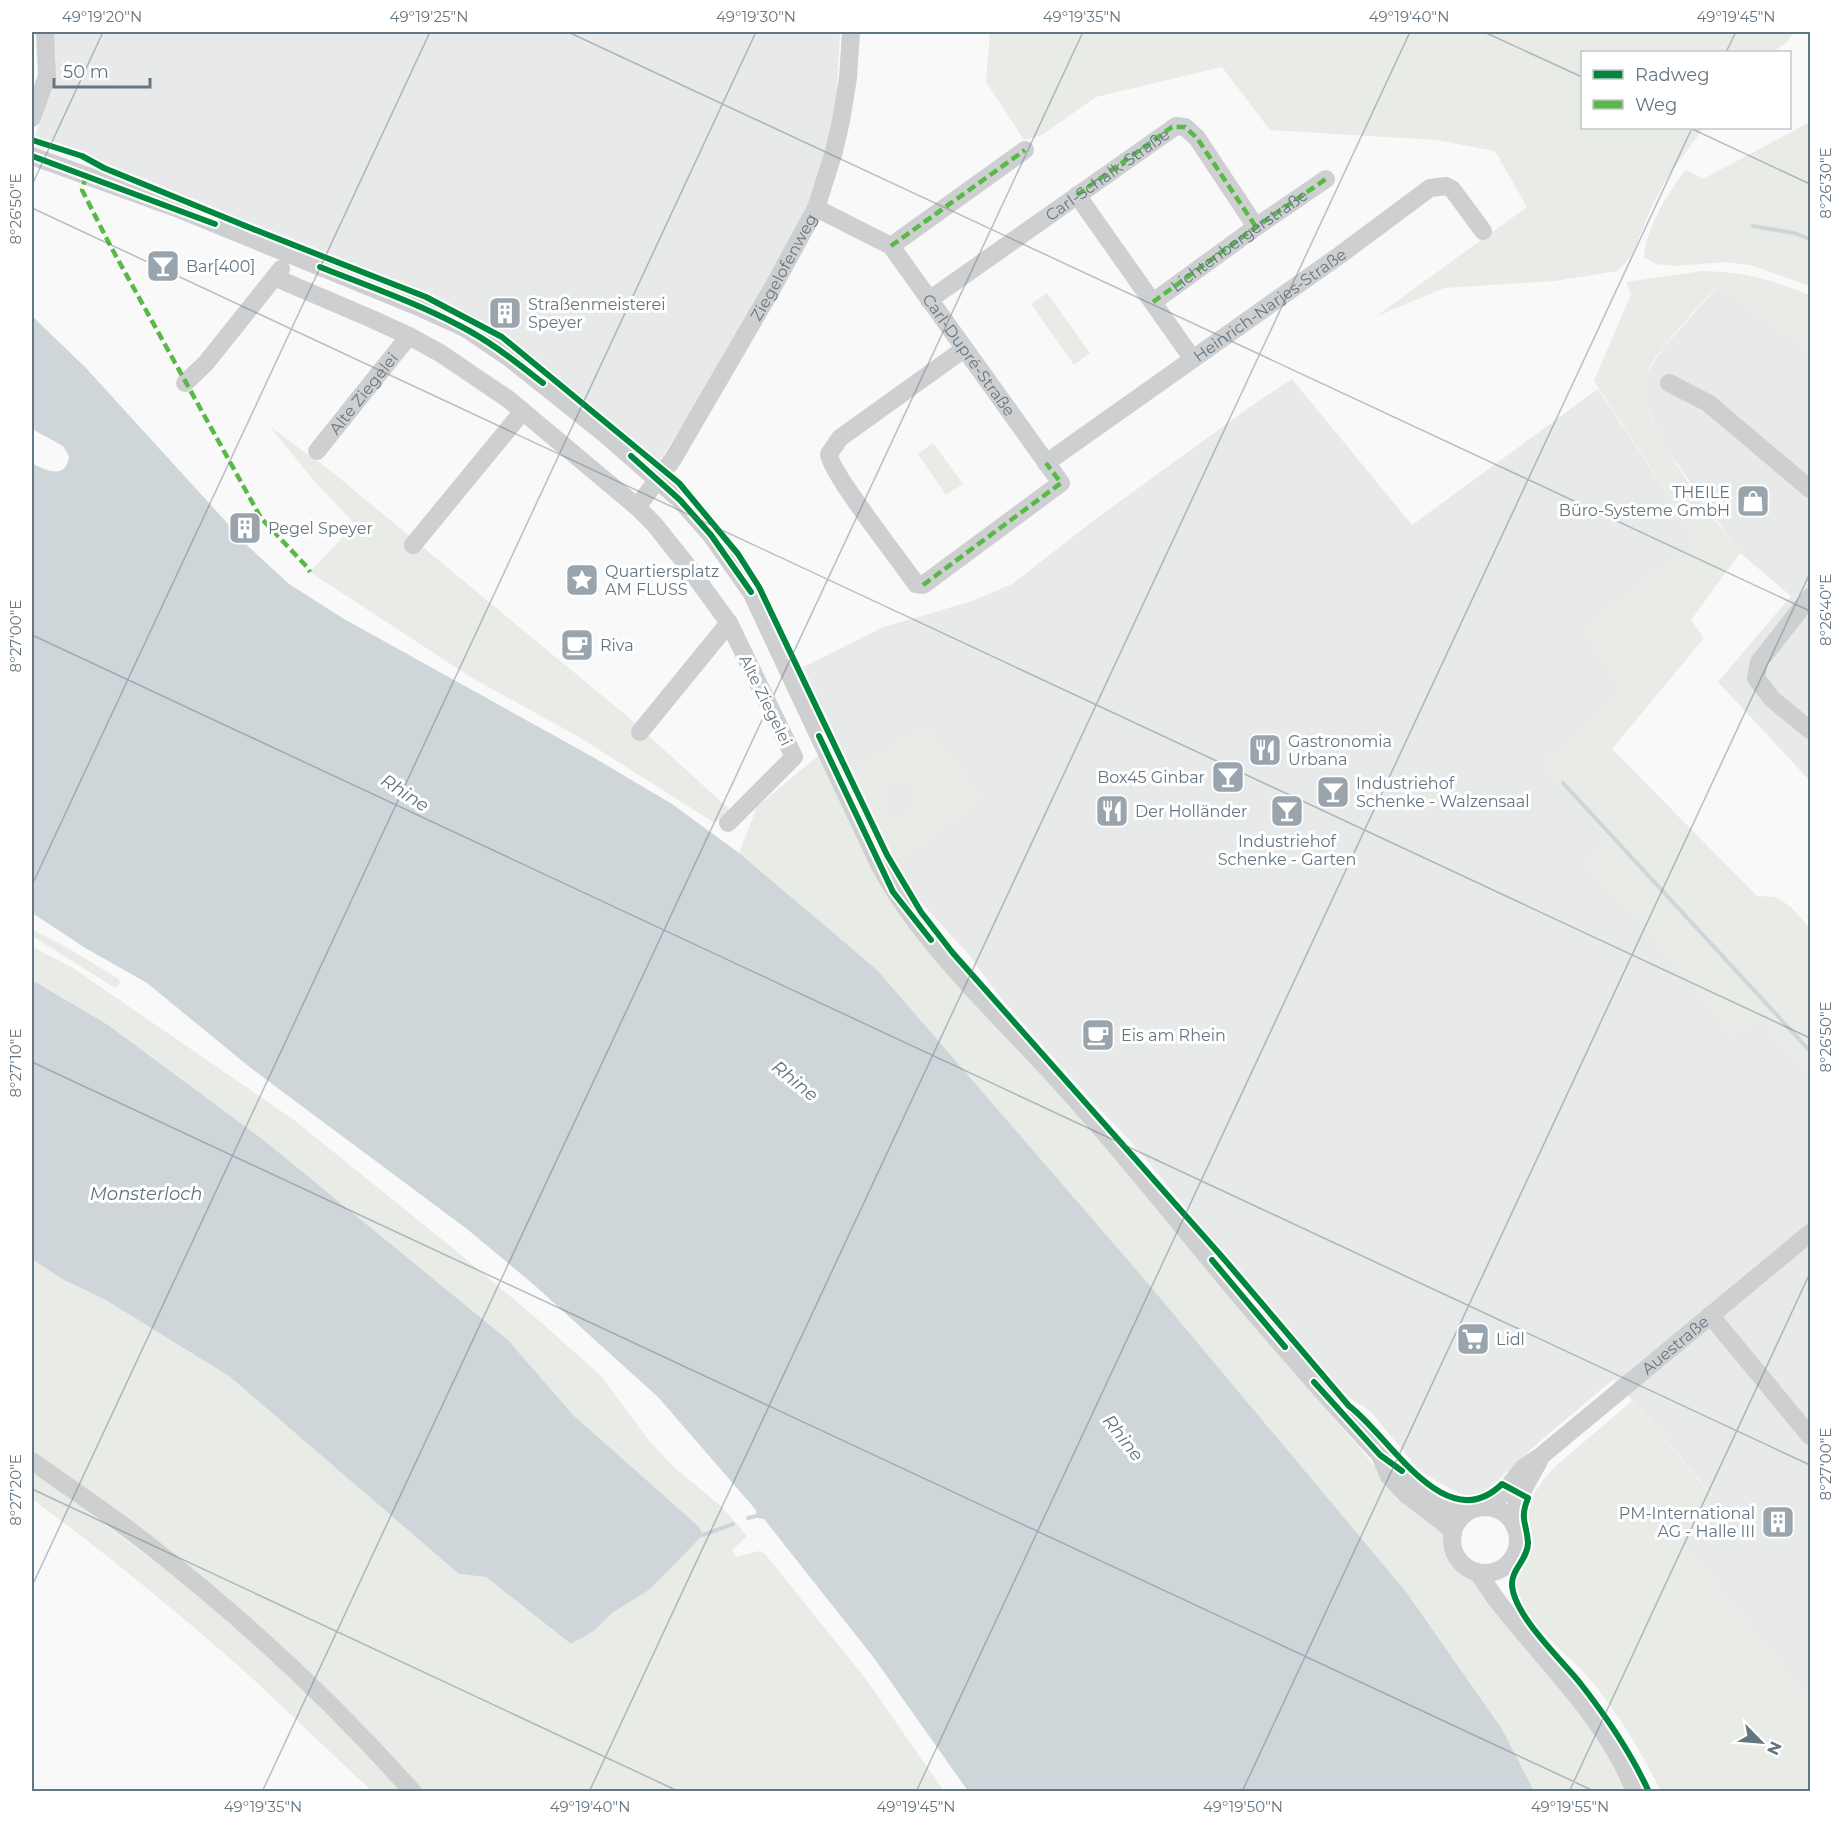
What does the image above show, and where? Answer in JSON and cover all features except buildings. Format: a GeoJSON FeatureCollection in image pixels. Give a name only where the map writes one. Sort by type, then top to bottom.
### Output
{"type":"FeatureCollection","features":[{"type":"Feature","properties":{"kind":"street"},"geometry":{"type":"LineString","coordinates":[[32,118],[46,76],[45,32]]}},
{"type":"Feature","properties":{"kind":"street","name":"Ziegelofenweg"},"geometry":{"type":"LineString","coordinates":[[658,480],[686,437],[816,208],[841,121],[848,78],[851,32]]}},
{"type":"Feature","properties":{"kind":"street","name":"Carl-Schalk-Straße"},"geometry":{"type":"LineString","coordinates":[[929,300],[1172,127],[1185,127],[1197,138],[1256,227]]}},
{"type":"Feature","properties":{"kind":"street"},"geometry":{"type":"LineString","coordinates":[[891,246],[1025,150]]}},
{"type":"Feature","properties":{"kind":"street"},"geometry":{"type":"LineString","coordinates":[[32,156],[176,208],[465,328],[555,393],[680,500],[711,535],[751,592],[879,864],[893,892],[914,921],[981,998],[1067,1090],[1244,1300],[1380,1455],[1398,1467],[1431,1498],[1466,1513]]}},
{"type":"Feature","properties":{"kind":"street","name":"Lichtenbergerstraße"},"geometry":{"type":"LineString","coordinates":[[1153,302],[1326,179]]}},
{"type":"Feature","properties":{"kind":"street","name":"Heinrich-Narjes-Straße"},"geometry":{"type":"LineString","coordinates":[[1046,463],[1340,255],[1430,188],[1446,186],[1452,189],[1483,231]]}},
{"type":"Feature","properties":{"kind":"street","name":"Lichtenbergerstraße"},"geometry":{"type":"LineString","coordinates":[[1077,195],[1192,358]]}},
{"type":"Feature","properties":{"kind":"street","name":"Carl-Dupré-Straße"},"geometry":{"type":"LineString","coordinates":[[816,208],[891,246],[1061,483],[923,585],[916,584],[831,464],[830,454],[840,438],[964,350]]}},
{"type":"Feature","properties":{"kind":"street"},"geometry":{"type":"LineString","coordinates":[[185,382],[206,363],[276,278],[290,255]]}},
{"type":"Feature","properties":{"kind":"street","name":"Alte Ziegelei"},"geometry":{"type":"LineString","coordinates":[[276,278],[410,336],[489,385],[637,507],[654,524],[729,623],[794,757],[728,823]]}},
{"type":"Feature","properties":{"kind":"street","name":"Alte Ziegelei"},"geometry":{"type":"LineString","coordinates":[[317,451],[410,336]]}},
{"type":"Feature","properties":{"kind":"street"},"geometry":{"type":"LineString","coordinates":[[1669,383],[1708,403],[1810,489]]}},
{"type":"Feature","properties":{"kind":"street"},"geometry":{"type":"LineString","coordinates":[[413,545],[523,411]]}},
{"type":"Feature","properties":{"kind":"street"},"geometry":{"type":"LineString","coordinates":[[637,507],[658,480]]}},
{"type":"Feature","properties":{"kind":"street"},"geometry":{"type":"LineString","coordinates":[[1810,597],[1759,662],[1756,678],[1772,699],[1810,730]]}},
{"type":"Feature","properties":{"kind":"street"},"geometry":{"type":"LineString","coordinates":[[640,732],[729,623]]}},
{"type":"Feature","properties":{"kind":"street"},"geometry":{"type":"LineString","coordinates":[[794,757],[821,741]]}},
{"type":"Feature","properties":{"kind":"street","name":"Auestraße"},"geometry":{"type":"LineString","coordinates":[[1486,1507],[1499,1498],[1523,1468],[1541,1456],[1810,1233]]}},
{"type":"Feature","properties":{"kind":"street"},"geometry":{"type":"LineString","coordinates":[[1710,1315],[1810,1436]]}},
{"type":"Feature","properties":{"kind":"street"},"geometry":{"type":"LineString","coordinates":[[1380,1455],[1389,1476],[1406,1494],[1449,1527],[1453,1534]]}},
{"type":"Feature","properties":{"kind":"street","name":"Auestraße"},"geometry":{"type":"LineString","coordinates":[[1514,1525],[1517,1501],[1541,1456]]}},
{"type":"Feature","properties":{"kind":"street"},"geometry":{"type":"LineString","coordinates":[[32,1461],[149,1546],[256,1634],[342,1716],[413,1791]]}},
{"type":"Feature","properties":{"kind":"street"},"geometry":{"type":"LineString","coordinates":[[1486,1507],[1505,1514],[1514,1525],[1517,1533],[1516,1551],[1503,1568],[1490,1573],[1478,1573],[1460,1561],[1453,1549],[1453,1534],[1466,1513],[1486,1507]]}},
{"type":"Feature","properties":{"kind":"street"},"geometry":{"type":"LineString","coordinates":[[1503,1568],[1503,1588],[1515,1622]]}},
{"type":"Feature","properties":{"kind":"street"},"geometry":{"type":"LineString","coordinates":[[1478,1573],[1498,1602],[1578,1698],[1630,1777],[1635,1791]]}},
{"type":"Feature","properties":{"kind":"shaded area"},"geometry":{"type":"Polygon","coordinates":[[[52,32],[840,32],[835,124],[814,195],[711,380],[655,468],[628,447],[539,367],[501,338],[455,313],[205,213],[34,139],[51,92],[56,59],[52,32]]]}},
{"type":"Feature","properties":{"kind":"shaded area"},"geometry":{"type":"Polygon","coordinates":[[[990,32],[1794,32],[1787,42],[1774,51],[1581,51],[1581,129],[1703,129],[1670,173],[1651,208],[1632,255],[1618,271],[1554,281],[1444,288],[1375,317],[1527,207],[1495,151],[1436,140],[1270,130],[1222,67],[1096,97],[1042,135],[1024,140],[986,82],[990,32]]]}},
{"type":"Feature","properties":{"kind":"shaded area"},"geometry":{"type":"Polygon","coordinates":[[[1810,122],[1810,286],[1750,265],[1725,262],[1674,266],[1656,264],[1644,257],[1649,234],[1659,211],[1686,170],[1703,179],[1810,122]]]}},
{"type":"Feature","properties":{"kind":"shaded area"},"geometry":{"type":"Polygon","coordinates":[[[1703,271],[1758,278],[1810,295],[1810,351],[1717,286],[1666,344],[1649,368],[1644,379],[1643,395],[1650,417],[1678,468],[1740,553],[1691,620],[1704,638],[1612,749],[1757,896],[1776,897],[1791,907],[1810,928],[1810,1075],[1759,1019],[1732,1035],[1679,962],[1584,865],[1610,840],[1541,765],[1621,691],[1587,627],[1698,540],[1594,381],[1631,294],[1626,282],[1703,271]]]}},
{"type":"Feature","properties":{"kind":"shaded area"},"geometry":{"type":"Polygon","coordinates":[[[1718,286],[1810,351],[1810,781],[1718,682],[1791,596],[1740,553],[1662,442],[1642,397],[1644,377],[1665,346],[1718,286]]]}},
{"type":"Feature","properties":{"kind":"shaded area"},"geometry":{"type":"Polygon","coordinates":[[[1047,293],[1090,353],[1074,365],[1031,304],[1047,293]]]}},
{"type":"Feature","properties":{"kind":"shaded area"},"geometry":{"type":"Polygon","coordinates":[[[1292,379],[1412,525],[1598,389],[1698,540],[1587,627],[1621,691],[1542,765],[1610,840],[1584,865],[1679,962],[1732,1035],[1759,1018],[1810,1075],[1810,1701],[1688,1552],[1678,1525],[1713,1496],[1614,1379],[1477,1497],[1458,1493],[1419,1470],[1370,1411],[1347,1396],[1301,1346],[1133,1144],[999,996],[970,956],[915,896],[876,824],[803,667],[881,628],[972,601],[1012,584],[1097,518],[1292,379]]]}},
{"type":"Feature","properties":{"kind":"shaded area"},"geometry":{"type":"Polygon","coordinates":[[[269,426],[332,472],[628,717],[728,808],[730,816],[713,822],[579,737],[472,678],[310,572],[355,524],[317,484],[269,426]]]}},
{"type":"Feature","properties":{"kind":"shaded area"},"geometry":{"type":"Polygon","coordinates":[[[933,443],[963,484],[946,495],[918,454],[933,443]]]}},
{"type":"Feature","properties":{"kind":"shaded area"},"geometry":{"type":"Polygon","coordinates":[[[925,725],[983,798],[898,862],[876,824],[851,771],[925,725]],[[898,780],[885,788],[888,793],[880,799],[893,820],[915,807],[911,799],[916,795],[908,782],[902,785],[898,780]]]}},
{"type":"Feature","properties":{"kind":"shaded area"},"geometry":{"type":"Polygon","coordinates":[[[819,755],[872,867],[1385,1478],[1444,1529],[1448,1557],[1456,1569],[1480,1584],[1594,1726],[1629,1791],[1534,1791],[1502,1729],[1407,1593],[1151,1287],[739,853],[757,807],[819,755]]]}},
{"type":"Feature","properties":{"kind":"shaded area"},"geometry":{"type":"Polygon","coordinates":[[[32,929],[119,979],[120,984],[117,987],[112,986],[32,936],[32,929]]]}},
{"type":"Feature","properties":{"kind":"shaded area"},"geometry":{"type":"Polygon","coordinates":[[[32,947],[73,968],[294,1120],[455,1250],[601,1376],[650,1442],[675,1468],[722,1507],[747,1536],[732,1550],[736,1557],[759,1551],[765,1554],[865,1678],[944,1791],[422,1791],[377,1742],[106,1505],[32,1452],[32,1259],[62,1279],[104,1299],[229,1376],[459,1574],[486,1577],[571,1644],[594,1631],[612,1613],[649,1590],[574,1416],[508,1340],[266,1142],[108,1025],[32,980],[32,947]]]}},
{"type":"Feature","properties":{"kind":"shaded area"},"geometry":{"type":"Polygon","coordinates":[[[1632,1401],[1713,1497],[1678,1525],[1688,1552],[1810,1701],[1810,1791],[1661,1791],[1630,1736],[1603,1696],[1584,1673],[1545,1635],[1521,1601],[1516,1584],[1533,1547],[1528,1520],[1532,1497],[1557,1465],[1632,1401]]]}},
{"type":"Feature","properties":{"kind":"shaded area"},"geometry":{"type":"Polygon","coordinates":[[[32,1470],[210,1603],[345,1728],[402,1791],[372,1791],[258,1684],[165,1603],[32,1499],[32,1470]]]}},
{"type":"Feature","properties":{"kind":"water","name":"Rhine"},"geometry":{"type":"Polygon","coordinates":[[[32,316],[86,368],[250,548],[289,584],[344,619],[591,756],[672,804],[739,853],[877,970],[1151,1287],[1407,1593],[1502,1729],[1534,1791],[968,1791],[874,1658],[764,1519],[757,1518],[756,1510],[658,1397],[533,1284],[467,1229],[252,1069],[147,983],[87,949],[32,913],[32,463],[54,472],[64,469],[69,456],[63,446],[32,429],[32,316]]]}},
{"type":"Feature","properties":{"kind":"water","name":"Monsterloch"},"geometry":{"type":"Polygon","coordinates":[[[32,980],[108,1025],[266,1142],[508,1340],[574,1416],[698,1526],[703,1535],[649,1590],[612,1613],[594,1631],[571,1644],[486,1577],[459,1574],[229,1376],[104,1299],[62,1279],[32,1259],[32,980]]]}},
{"type":"Feature","properties":{"kind":"waterway"},"geometry":{"type":"LineString","coordinates":[[1753,226],[1794,233],[1810,239]]}},
{"type":"Feature","properties":{"kind":"waterway"},"geometry":{"type":"LineString","coordinates":[[1563,783],[1810,1051]]}},
{"type":"Feature","properties":{"kind":"waterway"},"geometry":{"type":"LineString","coordinates":[[748,1518],[756,1516]]}},
{"type":"Feature","properties":{"kind":"waterway"},"geometry":{"type":"LineString","coordinates":[[703,1535],[733,1524]]}},
{"type":"Feature","properties":{"kind":"marked path"},"geometry":{"type":"LineString","coordinates":[[1077,195],[1172,127],[1185,127],[1197,138],[1256,227]]}},
{"type":"Feature","properties":{"kind":"marked path"},"geometry":{"type":"LineString","coordinates":[[891,246],[1025,150]]}},
{"type":"Feature","properties":{"kind":"marked path"},"geometry":{"type":"LineString","coordinates":[[86,176],[82,190],[111,247],[261,518],[310,572]]}},
{"type":"Feature","properties":{"kind":"marked path"},"geometry":{"type":"LineString","coordinates":[[1153,302],[1326,179]]}},
{"type":"Feature","properties":{"kind":"marked path"},"geometry":{"type":"LineString","coordinates":[[923,585],[1061,483],[1046,463]]}},
{"type":"Feature","properties":{"kind":"cycle path"},"geometry":{"type":"LineString","coordinates":[[32,140],[82,156],[104,168],[426,297],[502,337],[679,483],[738,554],[759,587],[887,855],[921,912],[952,952],[1224,1259],[1349,1406],[1419,1477],[1439,1492],[1460,1500],[1481,1498],[1502,1484],[1528,1498],[1524,1517],[1528,1543],[1512,1580],[1515,1597],[1529,1623],[1580,1683],[1609,1722],[1649,1792]]}},
{"type":"Feature","properties":{"kind":"cycle path"},"geometry":{"type":"LineString","coordinates":[[32,156],[215,224]]}},
{"type":"Feature","properties":{"kind":"cycle path"},"geometry":{"type":"LineString","coordinates":[[320,267],[445,318],[494,346],[543,383]]}},
{"type":"Feature","properties":{"kind":"cycle path"},"geometry":{"type":"LineString","coordinates":[[631,456],[680,500],[711,535],[751,592]]}},
{"type":"Feature","properties":{"kind":"cycle path"},"geometry":{"type":"LineString","coordinates":[[819,736],[893,892],[931,940]]}},
{"type":"Feature","properties":{"kind":"cycle path"},"geometry":{"type":"LineString","coordinates":[[1212,1260],[1285,1347]]}},
{"type":"Feature","properties":{"kind":"cycle path"},"geometry":{"type":"LineString","coordinates":[[1314,1382],[1380,1455],[1402,1471]]}},
{"type":"Feature","properties":{"kind":"place","name":"Bar[400]"},"geometry":{"type":"Point","coordinates":[163,266]}},
{"type":"Feature","properties":{"kind":"place","name":"Straßenmeisterei Speyer"},"geometry":{"type":"Point","coordinates":[505,313]}},
{"type":"Feature","properties":{"kind":"place","name":"THEILE Büro-Systeme GmbH"},"geometry":{"type":"Point","coordinates":[1753,501]}},
{"type":"Feature","properties":{"kind":"place","name":"Pegel Speyer"},"geometry":{"type":"Point","coordinates":[245,528]}},
{"type":"Feature","properties":{"kind":"place","name":"Quartiersplatz AM FLUSS"},"geometry":{"type":"Point","coordinates":[582,580]}},
{"type":"Feature","properties":{"kind":"place","name":"Riva"},"geometry":{"type":"Point","coordinates":[577,645]}},
{"type":"Feature","properties":{"kind":"place","name":"Gastronomia Urbana"},"geometry":{"type":"Point","coordinates":[1265,750]}},
{"type":"Feature","properties":{"kind":"place","name":"Box45 Ginbar"},"geometry":{"type":"Point","coordinates":[1228,777]}},
{"type":"Feature","properties":{"kind":"place","name":"Industriehof Schenke - Walzensaal"},"geometry":{"type":"Point","coordinates":[1333,792]}},
{"type":"Feature","properties":{"kind":"place","name":"Der Holländer"},"geometry":{"type":"Point","coordinates":[1112,811]}},
{"type":"Feature","properties":{"kind":"place","name":"Industriehof Schenke - Garten"},"geometry":{"type":"Point","coordinates":[1287,811]}},
{"type":"Feature","properties":{"kind":"place","name":"Eis am Rhein"},"geometry":{"type":"Point","coordinates":[1098,1035]}},
{"type":"Feature","properties":{"kind":"place","name":"Lidl"},"geometry":{"type":"Point","coordinates":[1473,1339]}},
{"type":"Feature","properties":{"kind":"place","name":"PM-International AG - Halle III"},"geometry":{"type":"Point","coordinates":[1778,1522]}}]}
